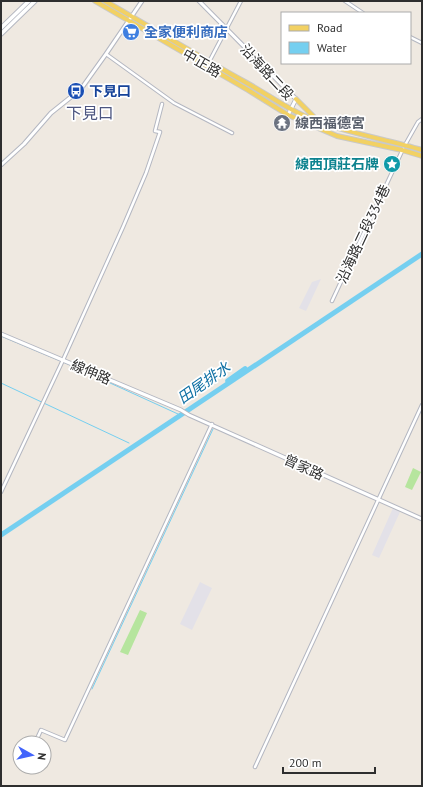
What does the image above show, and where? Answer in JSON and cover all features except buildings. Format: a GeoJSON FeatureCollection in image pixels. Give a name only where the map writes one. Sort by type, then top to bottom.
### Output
{"type":"FeatureCollection","features":[{"type":"Feature","properties":{"kind":"main road"},"geometry":{"type":"LineString","coordinates":[[1,28],[29,1]]}},
{"type":"Feature","properties":{"kind":"main road"},"geometry":{"type":"LineString","coordinates":[[1,34],[34,1]]}},
{"type":"Feature","properties":{"kind":"main road","name":"中正路"},"geometry":{"type":"LineString","coordinates":[[94,1],[130,18]]}},
{"type":"Feature","properties":{"kind":"main road","name":"中正路"},"geometry":{"type":"LineString","coordinates":[[106,1],[130,18],[207,64],[288,116]]}},
{"type":"Feature","properties":{"kind":"main road","name":"中正路"},"geometry":{"type":"LineString","coordinates":[[207,64],[246,83],[290,110]]}},
{"type":"Feature","properties":{"kind":"main road"},"geometry":{"type":"LineString","coordinates":[[296,99],[319,122]]}},
{"type":"Feature","properties":{"kind":"main road","name":"沿海路二段"},"geometry":{"type":"LineString","coordinates":[[290,110],[319,122],[347,131],[422,150]]}},
{"type":"Feature","properties":{"kind":"main road","name":"沿海路二段"},"geometry":{"type":"LineString","coordinates":[[288,116],[338,136],[402,150],[422,156]]}},
{"type":"Feature","properties":{"kind":"street"},"geometry":{"type":"LineString","coordinates":[[1,165],[24,144],[51,113],[81,89],[142,1]]}},
{"type":"Feature","properties":{"kind":"street","name":"沿海路二段"},"geometry":{"type":"LineString","coordinates":[[198,1],[296,99],[288,116]]}},
{"type":"Feature","properties":{"kind":"street"},"geometry":{"type":"LineString","coordinates":[[207,64],[241,1]]}},
{"type":"Feature","properties":{"kind":"street"},"geometry":{"type":"LineString","coordinates":[[345,1],[362,12]]}},
{"type":"Feature","properties":{"kind":"street"},"geometry":{"type":"LineString","coordinates":[[411,38],[422,43]]}},
{"type":"Feature","properties":{"kind":"street"},"geometry":{"type":"LineString","coordinates":[[106,54],[174,103],[232,133]]}},
{"type":"Feature","properties":{"kind":"street"},"geometry":{"type":"LineString","coordinates":[[1,492],[63,360],[146,173],[160,132],[155,131],[162,104]]}},
{"type":"Feature","properties":{"kind":"street","name":"沿海路二段334巷"},"geometry":{"type":"LineString","coordinates":[[332,301],[402,150],[418,122],[422,119]]}},
{"type":"Feature","properties":{"kind":"street","name":"線伸路"},"geometry":{"type":"LineString","coordinates":[[1,334],[187,413]]}},
{"type":"Feature","properties":{"kind":"street"},"geometry":{"type":"LineString","coordinates":[[254,767],[422,405]]}},
{"type":"Feature","properties":{"kind":"street","name":"曾家路"},"geometry":{"type":"LineString","coordinates":[[187,413],[422,519]]}},
{"type":"Feature","properties":{"kind":"street"},"geometry":{"type":"LineString","coordinates":[[39,735],[41,730],[65,740],[212,424]]}},
{"type":"Feature","properties":{"kind":"shaded area"},"geometry":{"type":"Polygon","coordinates":[[[321,279],[306,311],[299,308],[312,282],[321,279]]]}},
{"type":"Feature","properties":{"kind":"shaded area"},"geometry":{"type":"Polygon","coordinates":[[[393,508],[400,512],[379,558],[372,555],[393,508]]]}},
{"type":"Feature","properties":{"kind":"shaded area"},"geometry":{"type":"Polygon","coordinates":[[[200,582],[212,588],[192,630],[180,624],[200,582]]]}},
{"type":"Feature","properties":{"kind":"green space"},"geometry":{"type":"Polygon","coordinates":[[[413,468],[421,472],[412,490],[405,487],[413,468]]]}},
{"type":"Feature","properties":{"kind":"green space"},"geometry":{"type":"Polygon","coordinates":[[[140,610],[147,613],[128,655],[120,652],[140,610]]]}},
{"type":"Feature","properties":{"kind":"water"},"geometry":{"type":"Polygon","coordinates":[[[422,251],[422,257],[1,538],[1,532],[422,251]]]}},
{"type":"Feature","properties":{"kind":"waterway"},"geometry":{"type":"LineString","coordinates":[[1,336],[75,367],[178,414]]}},
{"type":"Feature","properties":{"kind":"waterway","name":"田尾排水"},"geometry":{"type":"LineString","coordinates":[[228,381],[245,369]]}},
{"type":"Feature","properties":{"kind":"waterway"},"geometry":{"type":"LineString","coordinates":[[1,383],[129,443]]}},
{"type":"Feature","properties":{"kind":"waterway"},"geometry":{"type":"LineString","coordinates":[[92,689],[213,429]]}},
{"type":"Feature","properties":{"kind":"place","name":"全家便利商店"},"geometry":{"type":"Point","coordinates":[131,32]}},
{"type":"Feature","properties":{"kind":"place","name":"下見口"},"geometry":{"type":"Point","coordinates":[76,91]}},
{"type":"Feature","properties":{"kind":"place","name":"線西福德宮"},"geometry":{"type":"Point","coordinates":[282,123]}},
{"type":"Feature","properties":{"kind":"place","name":"線西頂莊石牌"},"geometry":{"type":"Point","coordinates":[392,164]}},
{"type":"Feature","properties":{"kind":"district","name":"下見口"},"geometry":{"type":"Point","coordinates":[90,113]}}]}
